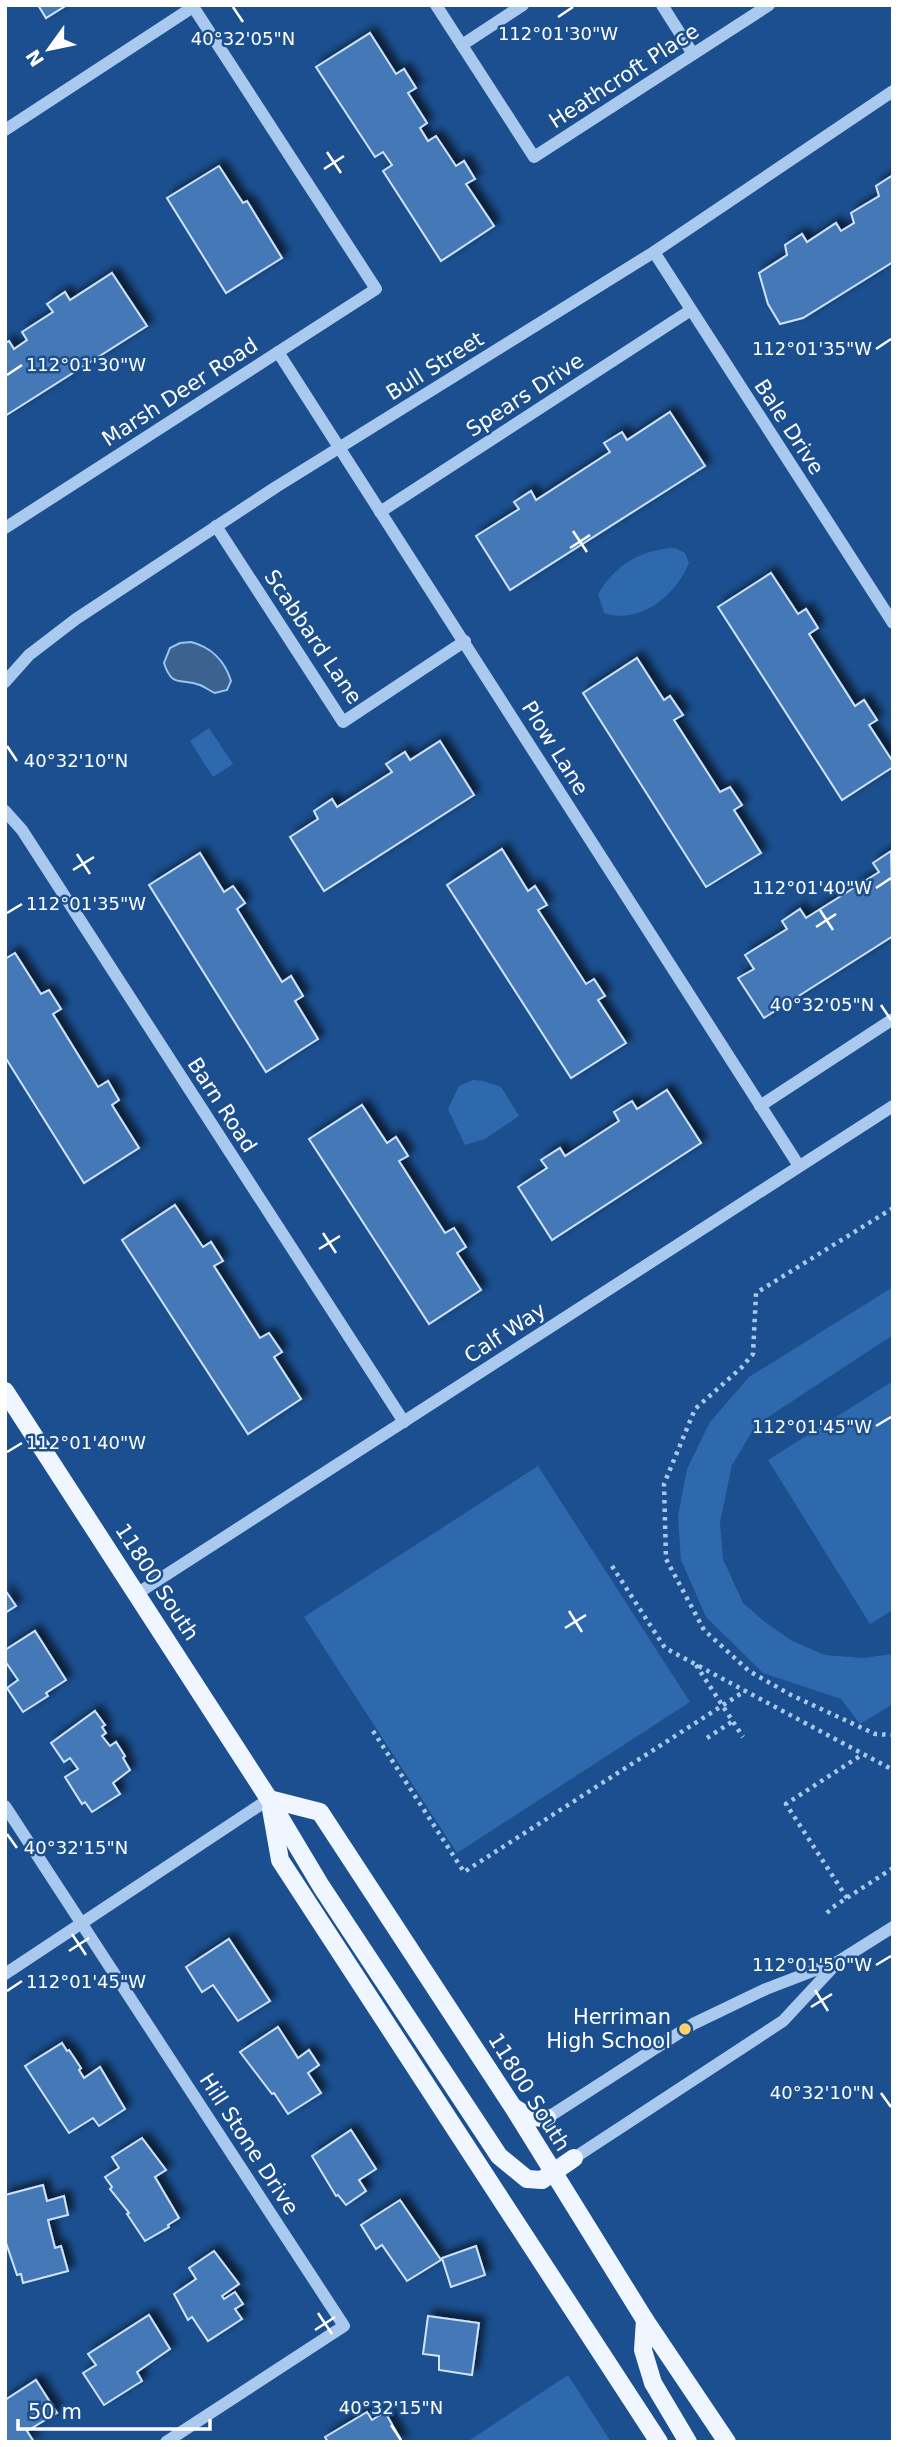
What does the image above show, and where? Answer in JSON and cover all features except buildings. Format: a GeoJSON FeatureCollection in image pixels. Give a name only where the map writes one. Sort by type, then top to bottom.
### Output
{"type":"FeatureCollection","features":[{"type":"Feature","properties":{"kind":"main road","name":"11800 South"},"geometry":{"type":"LineString","coordinates":[[5,1391],[270,1799],[279,1860],[659,2442]]}},
{"type":"Feature","properties":{"kind":"main road","name":"11800 South"},"geometry":{"type":"LineString","coordinates":[[270,1799],[320,1812],[513,2107],[645,2320],[727,2442]]}},
{"type":"Feature","properties":{"kind":"main road"},"geometry":{"type":"LineString","coordinates":[[270,1799],[321,1886],[499,2156],[527,2179],[542,2180],[574,2158]]}},
{"type":"Feature","properties":{"kind":"main road"},"geometry":{"type":"LineString","coordinates":[[513,2107],[529,2117],[547,2118]]}},
{"type":"Feature","properties":{"kind":"main road"},"geometry":{"type":"LineString","coordinates":[[645,2320],[643,2350],[653,2383],[688,2442]]}},
{"type":"Feature","properties":{"kind":"street"},"geometry":{"type":"LineString","coordinates":[[436,5],[461,45],[523,5]]}},
{"type":"Feature","properties":{"kind":"street"},"geometry":{"type":"LineString","coordinates":[[662,5],[694,54]]}},
{"type":"Feature","properties":{"kind":"street","name":"Heathcroft Place"},"geometry":{"type":"LineString","coordinates":[[461,45],[534,157],[769,5]]}},
{"type":"Feature","properties":{"kind":"street"},"geometry":{"type":"LineString","coordinates":[[5,130],[193,6]]}},
{"type":"Feature","properties":{"kind":"street","name":"Marsh Deer Road"},"geometry":{"type":"LineString","coordinates":[[5,528],[376,289],[193,6]]}},
{"type":"Feature","properties":{"kind":"street","name":"Bull Street"},"geometry":{"type":"LineString","coordinates":[[5,682],[29,655],[53,635],[216,526],[654,252],[893,92]]}},
{"type":"Feature","properties":{"kind":"street","name":"Bale Drive"},"geometry":{"type":"LineString","coordinates":[[654,252],[893,623]]}},
{"type":"Feature","properties":{"kind":"street","name":"Spears Drive"},"geometry":{"type":"LineString","coordinates":[[380,512],[691,310]]}},
{"type":"Feature","properties":{"kind":"street","name":"Plow Lane"},"geometry":{"type":"LineString","coordinates":[[278,352],[799,1166]]}},
{"type":"Feature","properties":{"kind":"street","name":"Scabbard Lane"},"geometry":{"type":"LineString","coordinates":[[216,526],[343,722],[465,641]]}},
{"type":"Feature","properties":{"kind":"street","name":"Barn Road"},"geometry":{"type":"LineString","coordinates":[[5,811],[22,830],[404,1422]]}},
{"type":"Feature","properties":{"kind":"street"},"geometry":{"type":"LineString","coordinates":[[760,1106],[893,1018]]}},
{"type":"Feature","properties":{"kind":"street","name":"Calf Way"},"geometry":{"type":"LineString","coordinates":[[138,1593],[893,1105]]}},
{"type":"Feature","properties":{"kind":"street"},"geometry":{"type":"LineString","coordinates":[[5,1974],[270,1799]]}},
{"type":"Feature","properties":{"kind":"street","name":"Hill Stone Drive"},"geometry":{"type":"LineString","coordinates":[[5,1806],[344,2326],[166,2442]]}},
{"type":"Feature","properties":{"kind":"street"},"geometry":{"type":"LineString","coordinates":[[547,2118],[693,2024],[766,1989],[839,1961],[893,1927]]}},
{"type":"Feature","properties":{"kind":"street"},"geometry":{"type":"LineString","coordinates":[[574,2158],[783,2021],[839,1961]]}},
{"type":"Feature","properties":{"kind":"path"},"geometry":{"type":"LineString","coordinates":[[893,1208],[756,1293],[753,1354],[695,1409],[664,1484],[666,1559],[704,1630],[749,1671],[791,1696],[875,1734],[893,1735]]}},
{"type":"Feature","properties":{"kind":"path"},"geometry":{"type":"LineString","coordinates":[[612,1566],[665,1648],[893,1770]]}},
{"type":"Feature","properties":{"kind":"path"},"geometry":{"type":"LineString","coordinates":[[696,1664],[743,1737]]}},
{"type":"Feature","properties":{"kind":"path"},"geometry":{"type":"LineString","coordinates":[[373,1731],[464,1872],[745,1691]]}},
{"type":"Feature","properties":{"kind":"path"},"geometry":{"type":"LineString","coordinates":[[707,1738],[733,1721]]}},
{"type":"Feature","properties":{"kind":"path"},"geometry":{"type":"LineString","coordinates":[[847,1898],[786,1804],[863,1754]]}},
{"type":"Feature","properties":{"kind":"path"},"geometry":{"type":"LineString","coordinates":[[827,1913],[893,1868]]}},
{"type":"Feature","properties":{"kind":"shaded area"},"geometry":{"type":"Polygon","coordinates":[[[675,548],[685,553],[689,563],[666,596],[643,611],[631,615],[604,613],[598,594],[621,567],[641,555],[675,548]]]}},
{"type":"Feature","properties":{"kind":"shaded area"},"geometry":{"type":"Polygon","coordinates":[[[191,642],[205,647],[221,661],[231,681],[227,690],[215,693],[200,685],[178,681],[170,676],[164,663],[170,648],[191,642]]]}},
{"type":"Feature","properties":{"kind":"shaded area"},"geometry":{"type":"Polygon","coordinates":[[[209,728],[233,764],[213,777],[190,741],[209,728]]]}},
{"type":"Feature","properties":{"kind":"shaded area"},"geometry":{"type":"Polygon","coordinates":[[[473,1080],[501,1087],[519,1116],[485,1139],[465,1145],[448,1109],[459,1086],[473,1080]]]}},
{"type":"Feature","properties":{"kind":"shaded area"},"geometry":{"type":"Polygon","coordinates":[[[893,1287],[893,1335],[756,1425],[732,1465],[720,1522],[723,1559],[743,1603],[765,1622],[792,1641],[825,1655],[862,1658],[893,1654],[893,1704],[860,1724],[841,1699],[763,1673],[706,1617],[681,1560],[678,1516],[687,1469],[710,1422],[749,1377],[893,1287]]]}},
{"type":"Feature","properties":{"kind":"shaded area"},"geometry":{"type":"Polygon","coordinates":[[[893,1381],[893,1610],[870,1624],[768,1460],[893,1381]]]}},
{"type":"Feature","properties":{"kind":"shaded area"},"geometry":{"type":"Polygon","coordinates":[[[538,1466],[690,1702],[457,1853],[304,1617],[538,1466]]]}},
{"type":"Feature","properties":{"kind":"shaded area"},"geometry":{"type":"Polygon","coordinates":[[[568,2375],[611,2442],[467,2442],[568,2375]]]}},
{"type":"Feature","properties":{"kind":"place","name":"Herriman High School"},"geometry":{"type":"Point","coordinates":[685,2029]}}]}
